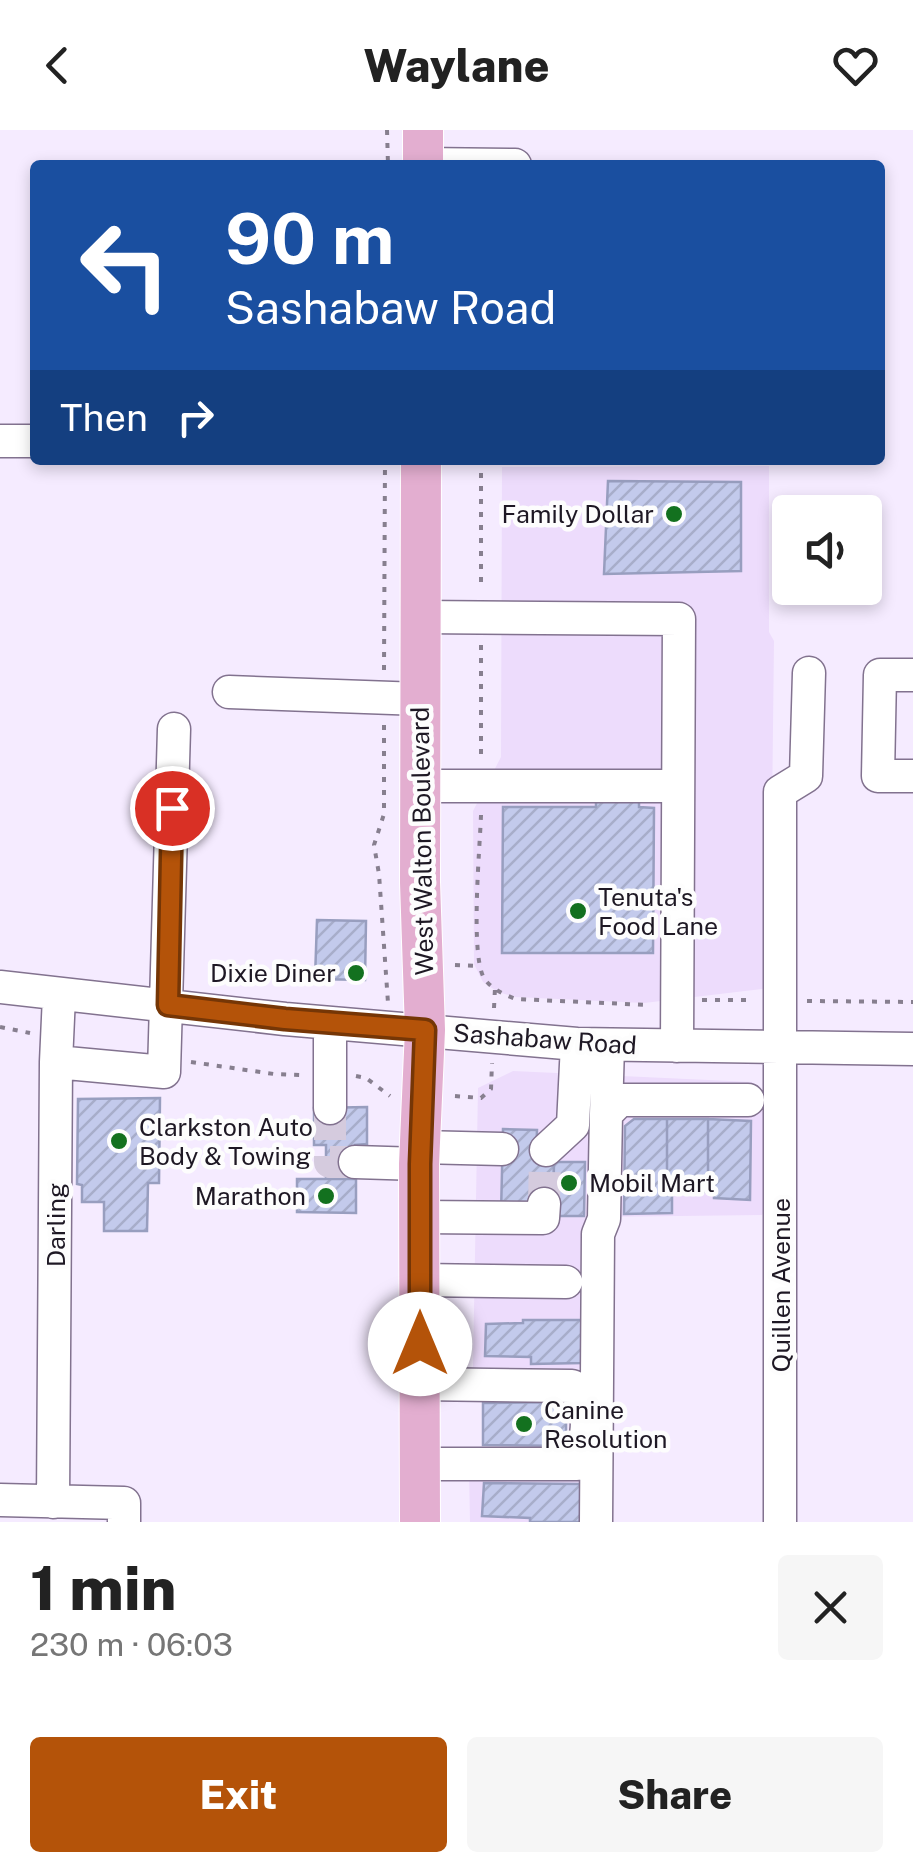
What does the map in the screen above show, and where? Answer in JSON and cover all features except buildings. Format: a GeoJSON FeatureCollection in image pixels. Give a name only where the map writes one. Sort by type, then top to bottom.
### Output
{"type":"FeatureCollection","features":[{"type":"Feature","properties":{"kind":"main road"},"geometry":{"type":"LineString","coordinates":[[423,130],[423,160]]}},
{"type":"Feature","properties":{"kind":"main road","name":"West Walton Boulevard"},"geometry":{"type":"LineString","coordinates":[[420,1522],[420,1156],[408,1096],[425,1030],[420,786],[421,465]]}},
{"type":"Feature","properties":{"kind":"street"},"geometry":{"type":"LineString","coordinates":[[0,441],[30,441]]}},
{"type":"Feature","properties":{"kind":"street"},"geometry":{"type":"LineString","coordinates":[[420,617],[679,619],[676,1046]]}},
{"type":"Feature","properties":{"kind":"street","name":"Quillen Avenue"},"geometry":{"type":"LineString","coordinates":[[780,1522],[780,792],[806,776],[809,674]]}},
{"type":"Feature","properties":{"kind":"street"},"geometry":{"type":"LineString","coordinates":[[913,675],[880,674],[878,776],[913,776]]}},
{"type":"Feature","properties":{"kind":"street"},"geometry":{"type":"LineString","coordinates":[[229,692],[420,699]]}},
{"type":"Feature","properties":{"kind":"street"},"geometry":{"type":"LineString","coordinates":[[57,1051],[164,1072],[174,729]]}},
{"type":"Feature","properties":{"kind":"street"},"geometry":{"type":"LineString","coordinates":[[420,786],[678,786]]}},
{"type":"Feature","properties":{"kind":"street","name":"Sashabaw Road"},"geometry":{"type":"LineString","coordinates":[[0,987],[330,1023],[593,1044],[913,1049]]}},
{"type":"Feature","properties":{"kind":"street","name":"Darling"},"geometry":{"type":"LineString","coordinates":[[53,1502],[60,996]]}},
{"type":"Feature","properties":{"kind":"street"},"geometry":{"type":"LineString","coordinates":[[330,1023],[330,1092]]}},
{"type":"Feature","properties":{"kind":"street"},"geometry":{"type":"LineString","coordinates":[[593,1044],[606,1114],[604,1219],[598,1234],[596,1522]]}},
{"type":"Feature","properties":{"kind":"street"},"geometry":{"type":"LineString","coordinates":[[542,1152],[573,1125],[593,1044]]}},
{"type":"Feature","properties":{"kind":"street"},"geometry":{"type":"LineString","coordinates":[[606,1114],[620,1100],[748,1100]]}},
{"type":"Feature","properties":{"kind":"street"},"geometry":{"type":"LineString","coordinates":[[355,1162],[502,1149]]}},
{"type":"Feature","properties":{"kind":"street"},"geometry":{"type":"LineString","coordinates":[[420,1216],[543,1218],[544,1204]]}},
{"type":"Feature","properties":{"kind":"street"},"geometry":{"type":"LineString","coordinates":[[420,1280],[566,1282]]}},
{"type":"Feature","properties":{"kind":"street"},"geometry":{"type":"LineString","coordinates":[[420,1384],[572,1386],[582,1391],[586,1401],[586,1447],[578,1464],[420,1464]]}},
{"type":"Feature","properties":{"kind":"street"},"geometry":{"type":"LineString","coordinates":[[0,1500],[124,1503],[124,1522]]}},
{"type":"Feature","properties":{"kind":"path"},"geometry":{"type":"LineString","coordinates":[[388,130],[388,160]]}},
{"type":"Feature","properties":{"kind":"path"},"geometry":{"type":"LineString","coordinates":[[481,810],[478,954],[484,978],[516,999],[655,1005],[677,1002]]}},
{"type":"Feature","properties":{"kind":"path"},"geometry":{"type":"LineString","coordinates":[[165,1058],[274,1074],[330,1092],[366,1078],[408,1096],[482,1098],[491,1089],[495,988]]}},
{"type":"Feature","properties":{"kind":"path"},"geometry":{"type":"LineString","coordinates":[[0,1027],[57,1051]]}},
{"type":"Feature","properties":{"kind":"shaded area"},"geometry":{"type":"Polygon","coordinates":[[[769,466],[769,632],[774,641],[770,988],[644,1003],[515,997],[498,992],[483,982],[474,964],[473,811],[501,757],[502,467],[769,466]]]}},
{"type":"Feature","properties":{"kind":"shaded area"},"geometry":{"type":"Polygon","coordinates":[[[513,1071],[752,1082],[775,1106],[772,1203],[762,1215],[594,1217],[589,1369],[473,1367],[478,1088],[513,1071]]]}},
{"type":"Feature","properties":{"kind":"shaded area"},"geometry":{"type":"Polygon","coordinates":[[[469,1470],[605,1472],[607,1522],[470,1522],[469,1470]]]}},
{"type":"Feature","properties":{"kind":"tunnel"},"geometry":{"type":"LineString","coordinates":[[330,1108],[330,1162],[355,1162]]}},
{"type":"Feature","properties":{"kind":"tunnel"},"geometry":{"type":"LineString","coordinates":[[544,1204],[545,1157]]}},
{"type":"Feature","properties":{"kind":"place","name":"Family Dollar"},"geometry":{"type":"Point","coordinates":[674,514]}},
{"type":"Feature","properties":{"kind":"place","name":"Tenuta's Food Lane"},"geometry":{"type":"Point","coordinates":[578,911]}},
{"type":"Feature","properties":{"kind":"place","name":"Dixie Diner"},"geometry":{"type":"Point","coordinates":[356,973]}},
{"type":"Feature","properties":{"kind":"place","name":"Clarkston Auto Body & Towing"},"geometry":{"type":"Point","coordinates":[119,1141]}},
{"type":"Feature","properties":{"kind":"place","name":"Mobil Mart"},"geometry":{"type":"Point","coordinates":[569,1183]}},
{"type":"Feature","properties":{"kind":"place","name":"Marathon"},"geometry":{"type":"Point","coordinates":[326,1196]}},
{"type":"Feature","properties":{"kind":"place","name":"Canine Resolution"},"geometry":{"type":"Point","coordinates":[524,1424]}},
{"type":"Feature","properties":{"kind":"route"},"geometry":{"type":"LineString","coordinates":[[172,808],[168,1005],[425,1030],[420,1344]]}}]}
